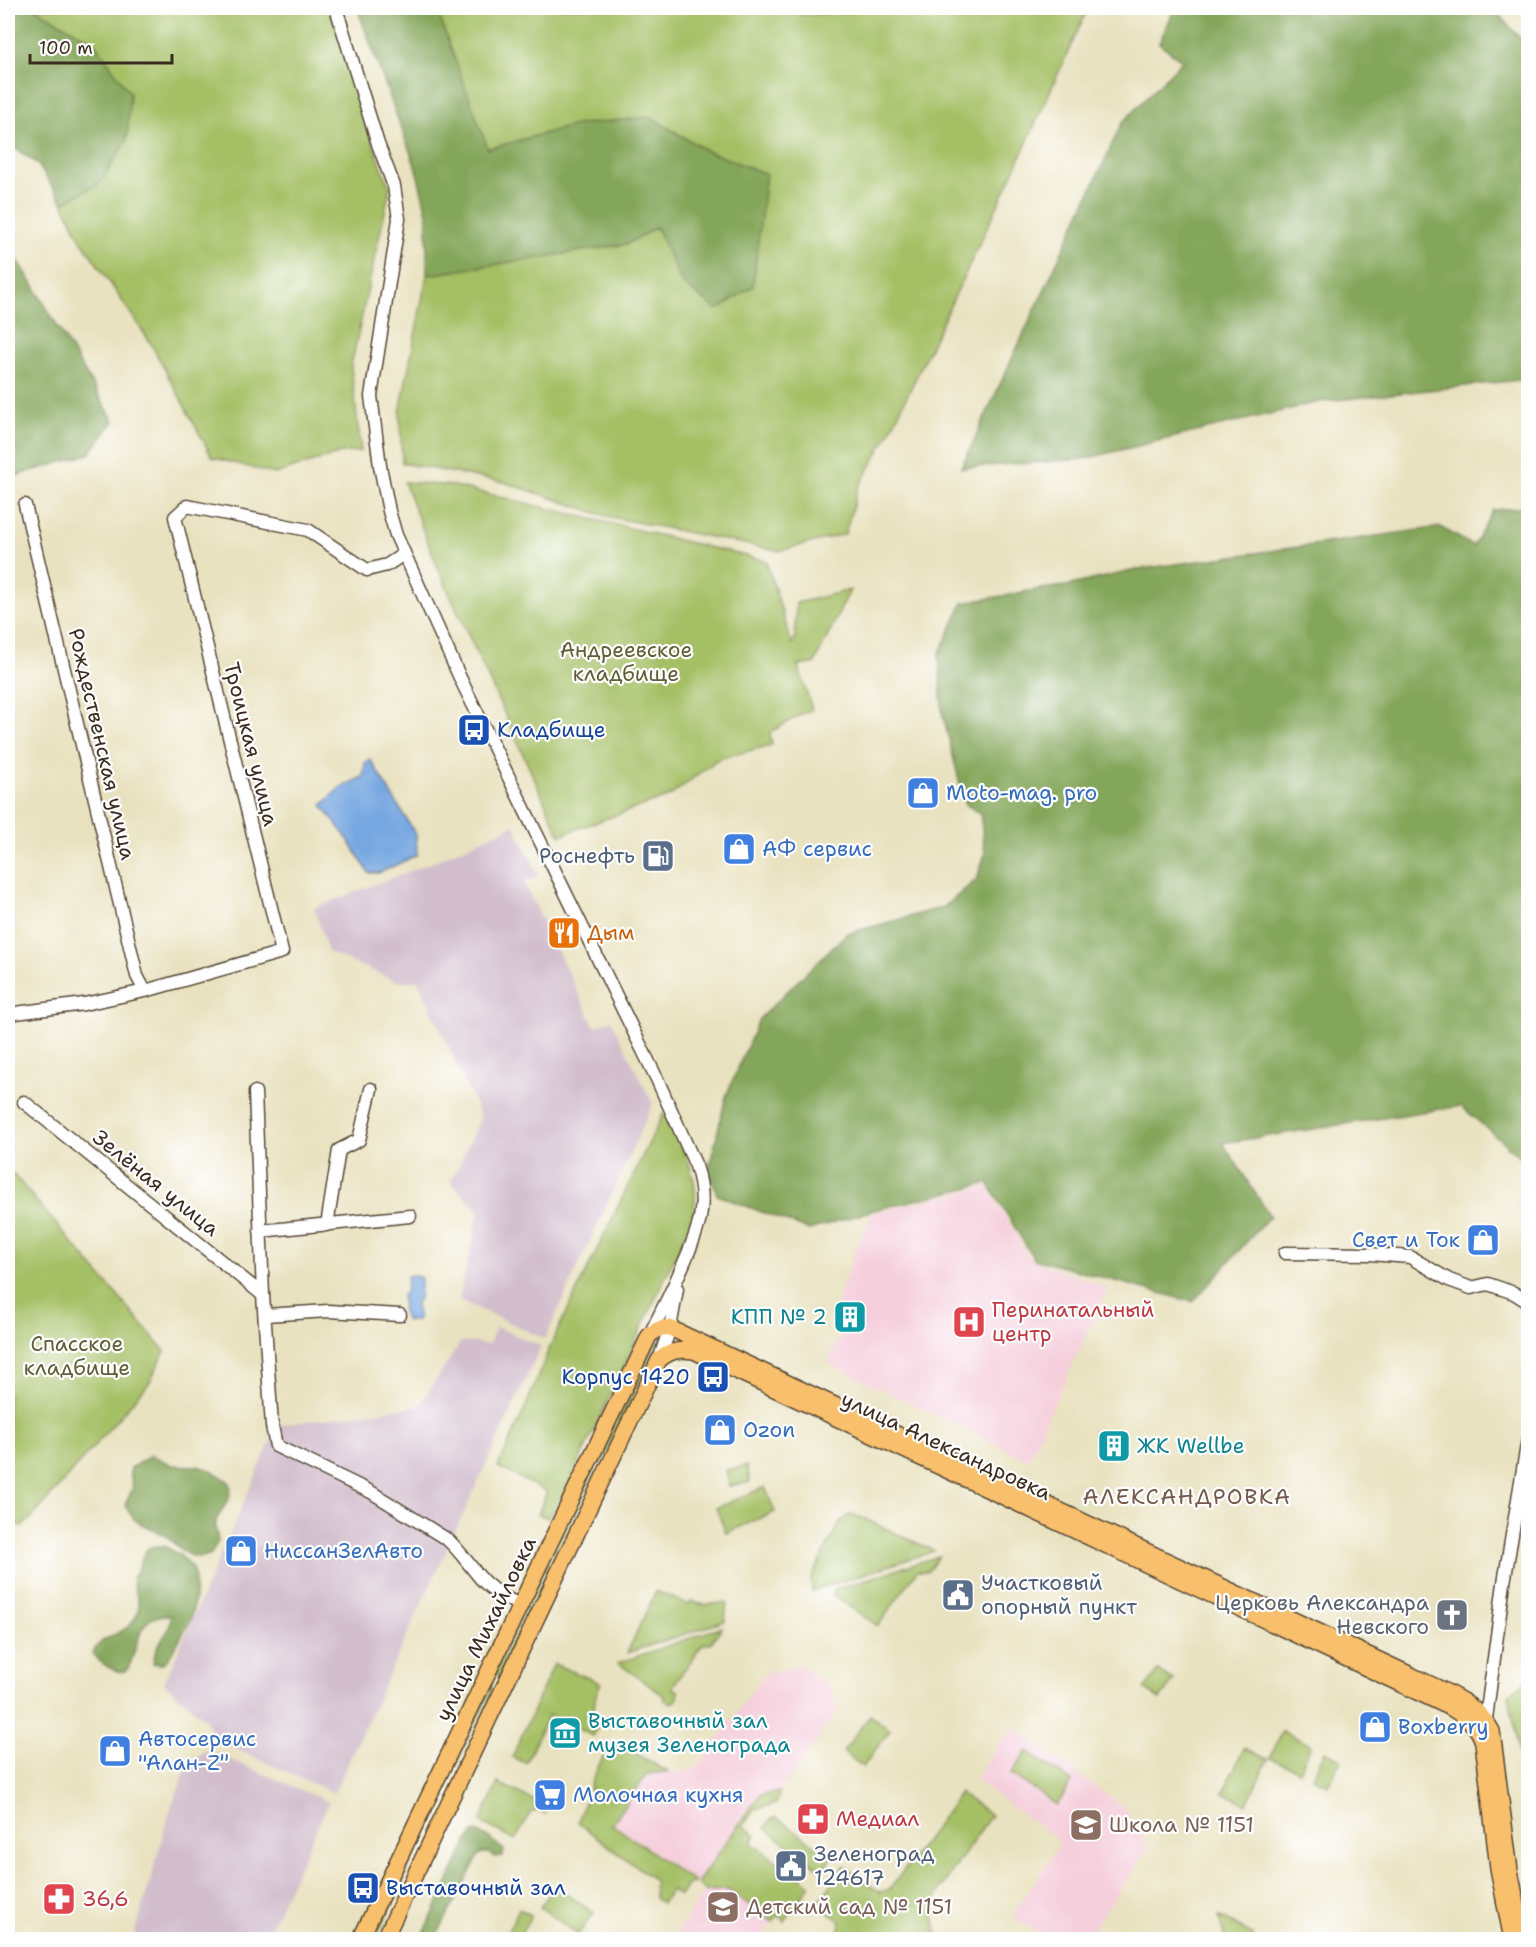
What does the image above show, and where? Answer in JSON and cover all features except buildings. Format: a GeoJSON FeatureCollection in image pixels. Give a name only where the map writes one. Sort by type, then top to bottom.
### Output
{"type":"FeatureCollection","features":[{"type":"Feature","properties":{"kind":"main road","name":"улица Александровка"},"geometry":{"type":"LineString","coordinates":[[661,1330],[1395,1668],[1447,1693],[1480,1718]]}},
{"type":"Feature","properties":{"kind":"main road","name":"улица Михайловка"},"geometry":{"type":"LineString","coordinates":[[360,1940],[520,1605],[661,1330]]}},
{"type":"Feature","properties":{"kind":"main road","name":"улица Александровка"},"geometry":{"type":"LineString","coordinates":[[694,1345],[1449,1707],[1480,1718]]}},
{"type":"Feature","properties":{"kind":"main road"},"geometry":{"type":"LineString","coordinates":[[659,1360],[668,1353],[694,1345]]}},
{"type":"Feature","properties":{"kind":"main road","name":"улица Михайловка"},"geometry":{"type":"LineString","coordinates":[[384,1940],[659,1360]]}},
{"type":"Feature","properties":{"kind":"main road"},"geometry":{"type":"LineString","coordinates":[[1480,1718],[1498,1868],[1512,1940]]}},
{"type":"Feature","properties":{"kind":"main road"},"geometry":{"type":"LineString","coordinates":[[1480,1718],[1524,1940]]}},
{"type":"Feature","properties":{"kind":"street"},"geometry":{"type":"LineString","coordinates":[[336,8],[378,144],[394,186],[399,219],[372,396],[380,466],[389,511],[404,554],[461,680],[657,1079],[696,1166],[702,1190],[699,1225],[661,1330]]}},
{"type":"Feature","properties":{"kind":"street","name":"Рождественская улица"},"geometry":{"type":"LineString","coordinates":[[25,505],[137,976],[145,991]]}},
{"type":"Feature","properties":{"kind":"street","name":"Троицкая улица"},"geometry":{"type":"LineString","coordinates":[[8,1014],[84,1004],[145,991],[282,952],[174,517],[187,506],[308,530],[367,570],[387,565],[404,554]]}},
{"type":"Feature","properties":{"kind":"street"},"geometry":{"type":"LineString","coordinates":[[327,1225],[339,1149],[358,1140],[371,1089]]}},
{"type":"Feature","properties":{"kind":"street"},"geometry":{"type":"LineString","coordinates":[[255,1092],[263,1295],[272,1426],[276,1446],[371,1492],[448,1540],[478,1576],[503,1598],[520,1605]]}},
{"type":"Feature","properties":{"kind":"street","name":"Зелёная улица"},"geometry":{"type":"LineString","coordinates":[[24,1102],[263,1295]]}},
{"type":"Feature","properties":{"kind":"street"},"geometry":{"type":"LineString","coordinates":[[260,1231],[410,1216]]}},
{"type":"Feature","properties":{"kind":"street"},"geometry":{"type":"LineString","coordinates":[[1285,1253],[1410,1257],[1449,1281],[1471,1288],[1488,1284],[1514,1293],[1528,1302]]}},
{"type":"Feature","properties":{"kind":"street"},"geometry":{"type":"LineString","coordinates":[[661,1330],[674,1304],[679,1276]]}},
{"type":"Feature","properties":{"kind":"street"},"geometry":{"type":"LineString","coordinates":[[674,1304],[677,1318],[694,1345]]}},
{"type":"Feature","properties":{"kind":"street"},"geometry":{"type":"LineString","coordinates":[[265,1315],[328,1311],[400,1315]]}},
{"type":"Feature","properties":{"kind":"street","name":"улица Михайловка"},"geometry":{"type":"LineString","coordinates":[[659,1360],[661,1330]]}},
{"type":"Feature","properties":{"kind":"street"},"geometry":{"type":"LineString","coordinates":[[1480,1718],[1528,1439]]}},
{"type":"Feature","properties":{"kind":"street"},"geometry":{"type":"LineString","coordinates":[[485,1680],[491,1679],[498,1682],[502,1688]]}},
{"type":"Feature","properties":{"kind":"street"},"geometry":{"type":"LineString","coordinates":[[412,1830],[416,1837],[423,1841],[430,1840]]}},
{"type":"Feature","properties":{"kind":"shaded area"},"geometry":{"type":"Polygon","coordinates":[[[514,825],[539,875],[524,883],[595,1027],[611,1020],[653,1104],[545,1339],[459,1300],[479,1212],[451,1182],[481,1117],[418,981],[396,981],[328,952],[314,908],[428,864],[514,825]]]}},
{"type":"Feature","properties":{"kind":"shaded area","name":"Перинатальный центр"},"geometry":{"type":"Polygon","coordinates":[[[987,1186],[1031,1260],[1108,1288],[1028,1460],[827,1363],[848,1321],[833,1313],[857,1245],[872,1213],[987,1186]]]}},
{"type":"Feature","properties":{"kind":"shaded area"},"geometry":{"type":"Polygon","coordinates":[[[496,1327],[541,1346],[334,1793],[213,1739],[205,1719],[164,1683],[278,1425],[419,1406],[461,1342],[489,1344],[496,1327]]]}},
{"type":"Feature","properties":{"kind":"shaded area"},"geometry":{"type":"Polygon","coordinates":[[[801,1666],[831,1688],[838,1711],[780,1792],[760,1795],[697,1883],[613,1823],[648,1775],[697,1769],[764,1674],[801,1666]]]}},
{"type":"Feature","properties":{"kind":"shaded area","name":"Школа № 1151"},"geometry":{"type":"Polygon","coordinates":[[[1012,1727],[1125,1808],[1149,1848],[1086,1939],[1046,1939],[1012,1916],[1061,1842],[975,1780],[1012,1727]]]}},
{"type":"Feature","properties":{"kind":"shaded area"},"geometry":{"type":"Polygon","coordinates":[[[208,1750],[329,1802],[265,1939],[133,1939],[171,1808],[188,1764],[208,1750]]]}},
{"type":"Feature","properties":{"kind":"shaded area","name":"Детский сад № 1151"},"geometry":{"type":"Polygon","coordinates":[[[728,1890],[773,1922],[760,1939],[671,1940],[705,1891],[728,1890]]]}},
{"type":"Feature","properties":{"kind":"green space"},"geometry":{"type":"Polygon","coordinates":[[[8,8],[34,8],[94,42],[130,93],[127,140],[101,182],[63,203],[37,163],[8,144],[8,8]]]}},
{"type":"Feature","properties":{"kind":"green space"},"geometry":{"type":"Polygon","coordinates":[[[34,8],[331,8],[362,114],[390,188],[351,366],[361,451],[341,453],[275,474],[212,457],[150,342],[81,240],[63,203],[101,182],[94,42],[34,8]]]}},
{"type":"Feature","properties":{"kind":"green space"},"geometry":{"type":"Polygon","coordinates":[[[357,8],[436,8],[488,149],[575,125],[650,117],[707,151],[766,174],[753,286],[717,310],[682,283],[656,227],[627,244],[427,275],[427,214],[416,168],[357,8]]]}},
{"type":"Feature","properties":{"kind":"green space"},"geometry":{"type":"Polygon","coordinates":[[[436,8],[792,8],[801,15],[852,12],[854,8],[1088,8],[1008,184],[890,432],[858,488],[845,534],[779,551],[606,516],[504,482],[402,463],[400,412],[427,275],[627,244],[656,227],[682,283],[766,174],[707,151],[650,117],[575,125],[487,149],[436,8]]]}},
{"type":"Feature","properties":{"kind":"green space"},"geometry":{"type":"Polygon","coordinates":[[[1175,8],[1493,8],[1528,47],[1528,375],[1520,380],[1319,402],[1084,459],[961,468],[1122,123],[1182,61],[1159,43],[1175,8]]]}},
{"type":"Feature","properties":{"kind":"green space"},"geometry":{"type":"Polygon","coordinates":[[[8,243],[114,421],[89,454],[8,478],[8,243]]]}},
{"type":"Feature","properties":{"kind":"green space","name":"Андреевское кладбище"},"geometry":{"type":"Polygon","coordinates":[[[404,482],[455,486],[766,561],[792,644],[795,639],[796,603],[850,590],[814,664],[798,665],[812,709],[770,732],[772,745],[718,759],[670,796],[560,835],[440,573],[404,482]]]}},
{"type":"Feature","properties":{"kind":"green space"},"geometry":{"type":"Polygon","coordinates":[[[1528,507],[1528,1164],[1461,1106],[1223,1143],[1270,1216],[1193,1302],[1034,1259],[988,1183],[878,1209],[809,1230],[717,1195],[709,1168],[726,1096],[759,1019],[846,934],[944,907],[977,879],[985,853],[980,813],[965,804],[942,712],[939,654],[963,603],[1066,586],[1140,569],[1441,527],[1473,546],[1493,510],[1528,507]]]}},
{"type":"Feature","properties":{"kind":"green space"},"geometry":{"type":"Polygon","coordinates":[[[663,1114],[679,1139],[694,1181],[693,1218],[563,1496],[548,1518],[538,1514],[547,1492],[498,1467],[552,1342],[663,1114]]]}},
{"type":"Feature","properties":{"kind":"green space","name":"Спасское кладбище"},"geometry":{"type":"Polygon","coordinates":[[[8,1168],[165,1351],[149,1383],[23,1526],[8,1524],[8,1168]]]}},
{"type":"Feature","properties":{"kind":"green space"},"geometry":{"type":"Polygon","coordinates":[[[655,1340],[658,1343],[601,1465],[596,1463],[655,1340]]]}},
{"type":"Feature","properties":{"kind":"green space"},"geometry":{"type":"Polygon","coordinates":[[[151,1455],[172,1465],[197,1466],[211,1470],[231,1485],[229,1499],[216,1520],[218,1541],[211,1554],[203,1557],[189,1555],[162,1534],[140,1524],[129,1512],[125,1505],[133,1488],[131,1468],[151,1455]]]}},
{"type":"Feature","properties":{"kind":"green space"},"geometry":{"type":"Polygon","coordinates":[[[747,1466],[750,1482],[729,1486],[726,1470],[747,1466]]]}},
{"type":"Feature","properties":{"kind":"green space"},"geometry":{"type":"Polygon","coordinates":[[[592,1471],[597,1473],[499,1677],[495,1674],[592,1471]]]}},
{"type":"Feature","properties":{"kind":"green space"},"geometry":{"type":"Polygon","coordinates":[[[765,1487],[775,1512],[726,1533],[716,1508],[765,1487]]]}},
{"type":"Feature","properties":{"kind":"green space"},"geometry":{"type":"Polygon","coordinates":[[[849,1515],[861,1517],[934,1551],[812,1591],[811,1578],[840,1522],[849,1515]]]}},
{"type":"Feature","properties":{"kind":"green space"},"geometry":{"type":"Polygon","coordinates":[[[164,1546],[181,1556],[192,1568],[195,1578],[195,1598],[191,1619],[169,1658],[162,1664],[153,1663],[156,1649],[169,1629],[171,1615],[159,1616],[145,1625],[125,1672],[112,1669],[93,1653],[103,1641],[123,1630],[135,1619],[139,1607],[133,1583],[134,1576],[148,1548],[164,1546]]]}},
{"type":"Feature","properties":{"kind":"green space"},"geometry":{"type":"Polygon","coordinates":[[[939,1556],[928,1571],[917,1571],[878,1626],[832,1595],[836,1589],[939,1556]]]}},
{"type":"Feature","properties":{"kind":"green space"},"geometry":{"type":"Polygon","coordinates":[[[656,1591],[689,1605],[691,1601],[705,1604],[727,1602],[725,1621],[627,1653],[656,1591]]]}},
{"type":"Feature","properties":{"kind":"green space"},"geometry":{"type":"Polygon","coordinates":[[[722,1627],[710,1644],[703,1644],[672,1687],[678,1691],[677,1699],[673,1702],[665,1700],[664,1696],[618,1663],[722,1627]]]}},
{"type":"Feature","properties":{"kind":"green space"},"geometry":{"type":"Polygon","coordinates":[[[554,1664],[601,1683],[596,1694],[592,1723],[598,1726],[593,1736],[548,1715],[526,1763],[512,1757],[554,1664]]]}},
{"type":"Feature","properties":{"kind":"green space"},"geometry":{"type":"Polygon","coordinates":[[[1158,1671],[1174,1680],[1160,1699],[1144,1689],[1158,1671]]]}},
{"type":"Feature","properties":{"kind":"green space"},"geometry":{"type":"Polygon","coordinates":[[[1528,1679],[1528,1806],[1509,1695],[1528,1679]]]}},
{"type":"Feature","properties":{"kind":"green space"},"geometry":{"type":"Polygon","coordinates":[[[490,1685],[493,1688],[424,1834],[420,1834],[419,1832],[490,1685]]]}},
{"type":"Feature","properties":{"kind":"green space"},"geometry":{"type":"Polygon","coordinates":[[[870,1715],[890,1730],[863,1767],[843,1752],[870,1715]]]}},
{"type":"Feature","properties":{"kind":"green space"},"geometry":{"type":"Polygon","coordinates":[[[1282,1731],[1311,1745],[1299,1771],[1270,1758],[1282,1731]]]}},
{"type":"Feature","properties":{"kind":"green space"},"geometry":{"type":"Polygon","coordinates":[[[621,1745],[668,1772],[647,1774],[612,1824],[695,1883],[688,1884],[680,1896],[671,1891],[662,1903],[655,1898],[654,1880],[578,1823],[592,1781],[605,1752],[621,1745]]]}},
{"type":"Feature","properties":{"kind":"green space"},"geometry":{"type":"Polygon","coordinates":[[[1244,1748],[1268,1759],[1247,1804],[1223,1793],[1244,1748]]]}},
{"type":"Feature","properties":{"kind":"green space"},"geometry":{"type":"Polygon","coordinates":[[[1027,1751],[1072,1782],[1057,1805],[1011,1774],[1027,1751]]]}},
{"type":"Feature","properties":{"kind":"green space"},"geometry":{"type":"Polygon","coordinates":[[[1325,1751],[1341,1759],[1328,1785],[1312,1778],[1325,1751]]]}},
{"type":"Feature","properties":{"kind":"green space"},"geometry":{"type":"Polygon","coordinates":[[[498,1783],[548,1807],[545,1814],[539,1811],[532,1812],[516,1840],[480,1822],[498,1783]]]}},
{"type":"Feature","properties":{"kind":"green space"},"geometry":{"type":"Polygon","coordinates":[[[780,1792],[776,1804],[755,1809],[743,1826],[756,1835],[751,1843],[781,1864],[779,1867],[790,1875],[793,1872],[810,1885],[785,1921],[778,1915],[773,1922],[728,1890],[705,1891],[697,1883],[760,1795],[780,1792]]]}},
{"type":"Feature","properties":{"kind":"green space"},"geometry":{"type":"Polygon","coordinates":[[[960,1793],[991,1815],[937,1894],[934,1917],[937,1932],[947,1939],[838,1939],[841,1922],[817,1905],[844,1866],[880,1892],[890,1889],[960,1793]]]}},
{"type":"Feature","properties":{"kind":"green space"},"geometry":{"type":"Polygon","coordinates":[[[776,1817],[831,1857],[822,1870],[765,1828],[771,1819],[776,1817]]]}},
{"type":"Feature","properties":{"kind":"green space"},"geometry":{"type":"Polygon","coordinates":[[[477,1832],[504,1850],[503,1856],[495,1857],[489,1853],[479,1855],[435,1939],[421,1939],[467,1842],[473,1833],[477,1832]]]}},
{"type":"Feature","properties":{"kind":"green space"},"geometry":{"type":"Polygon","coordinates":[[[414,1842],[420,1845],[375,1939],[367,1940],[414,1842]]]}},
{"type":"Feature","properties":{"kind":"green space"},"geometry":{"type":"Polygon","coordinates":[[[555,1886],[594,1913],[578,1935],[540,1907],[555,1886]]]}},
{"type":"Feature","properties":{"kind":"green space"},"geometry":{"type":"Polygon","coordinates":[[[519,1909],[531,1915],[519,1939],[504,1939],[519,1909]]]}},
{"type":"Feature","properties":{"kind":"green space"},"geometry":{"type":"Polygon","coordinates":[[[1219,1916],[1254,1935],[1250,1939],[1225,1939],[1219,1916]]]}},
{"type":"Feature","properties":{"kind":"water"},"geometry":{"type":"Polygon","coordinates":[[[370,759],[416,835],[417,855],[379,873],[369,873],[322,805],[341,787],[363,777],[365,763],[370,759]]]}},
{"type":"Feature","properties":{"kind":"water"},"geometry":{"type":"Polygon","coordinates":[[[413,1275],[421,1278],[419,1298],[416,1303],[418,1318],[416,1321],[406,1321],[403,1315],[402,1296],[406,1291],[407,1276],[413,1275]]]}},
{"type":"Feature","properties":{"kind":"place","name":"Кладбище"},"geometry":{"type":"Point","coordinates":[474,730]}},
{"type":"Feature","properties":{"kind":"place","name":"Moto-mag. pro"},"geometry":{"type":"Point","coordinates":[923,793]}},
{"type":"Feature","properties":{"kind":"place","name":"АФ сервис"},"geometry":{"type":"Point","coordinates":[739,849]}},
{"type":"Feature","properties":{"kind":"place","name":"Роснефть"},"geometry":{"type":"Point","coordinates":[658,856]}},
{"type":"Feature","properties":{"kind":"place","name":"Дым"},"geometry":{"type":"Point","coordinates":[564,933]}},
{"type":"Feature","properties":{"kind":"place","name":"Свет и Ток"},"geometry":{"type":"Point","coordinates":[1483,1240]}},
{"type":"Feature","properties":{"kind":"place","name":"КПП № 2"},"geometry":{"type":"Point","coordinates":[850,1317]}},
{"type":"Feature","properties":{"kind":"place","name":"Перинатальный центр"},"geometry":{"type":"Point","coordinates":[969,1322]}},
{"type":"Feature","properties":{"kind":"place","name":"Корпус 1420"},"geometry":{"type":"Point","coordinates":[713,1377]}},
{"type":"Feature","properties":{"kind":"place","name":"Ozon"},"geometry":{"type":"Point","coordinates":[720,1430]}},
{"type":"Feature","properties":{"kind":"place","name":"ЖК Wellbe"},"geometry":{"type":"Point","coordinates":[1114,1446]}},
{"type":"Feature","properties":{"kind":"place","name":"НиссанЗелАвто"},"geometry":{"type":"Point","coordinates":[241,1551]}},
{"type":"Feature","properties":{"kind":"place","name":"Участковый опорный пункт"},"geometry":{"type":"Point","coordinates":[958,1595]}},
{"type":"Feature","properties":{"kind":"place","name":"Церковь Александра Невского"},"geometry":{"type":"Point","coordinates":[1452,1615]}},
{"type":"Feature","properties":{"kind":"place","name":"Boxberry"},"geometry":{"type":"Point","coordinates":[1375,1727]}},
{"type":"Feature","properties":{"kind":"place","name":"Выставочный зал музея Зеленограда"},"geometry":{"type":"Point","coordinates":[565,1733]}},
{"type":"Feature","properties":{"kind":"place","name":"Автосервис \"Алан-Z\""},"geometry":{"type":"Point","coordinates":[115,1751]}},
{"type":"Feature","properties":{"kind":"place","name":"Молочная кухня"},"geometry":{"type":"Point","coordinates":[550,1795]}},
{"type":"Feature","properties":{"kind":"place","name":"Медиал"},"geometry":{"type":"Point","coordinates":[813,1819]}},
{"type":"Feature","properties":{"kind":"place","name":"Школа № 1151"},"geometry":{"type":"Point","coordinates":[1086,1825]}},
{"type":"Feature","properties":{"kind":"place","name":"Зеленоград 124617"},"geometry":{"type":"Point","coordinates":[791,1866]}},
{"type":"Feature","properties":{"kind":"place","name":"Выставочный зал"},"geometry":{"type":"Point","coordinates":[363,1888]}},
{"type":"Feature","properties":{"kind":"place","name":"36,6"},"geometry":{"type":"Point","coordinates":[59,1899]}},
{"type":"Feature","properties":{"kind":"place","name":"Детский сад № 1151"},"geometry":{"type":"Point","coordinates":[723,1907]}},
{"type":"Feature","properties":{"kind":"district","name":"АЛЕКСАНДРОВКА"},"geometry":{"type":"Point","coordinates":[1187,1496]}}]}
